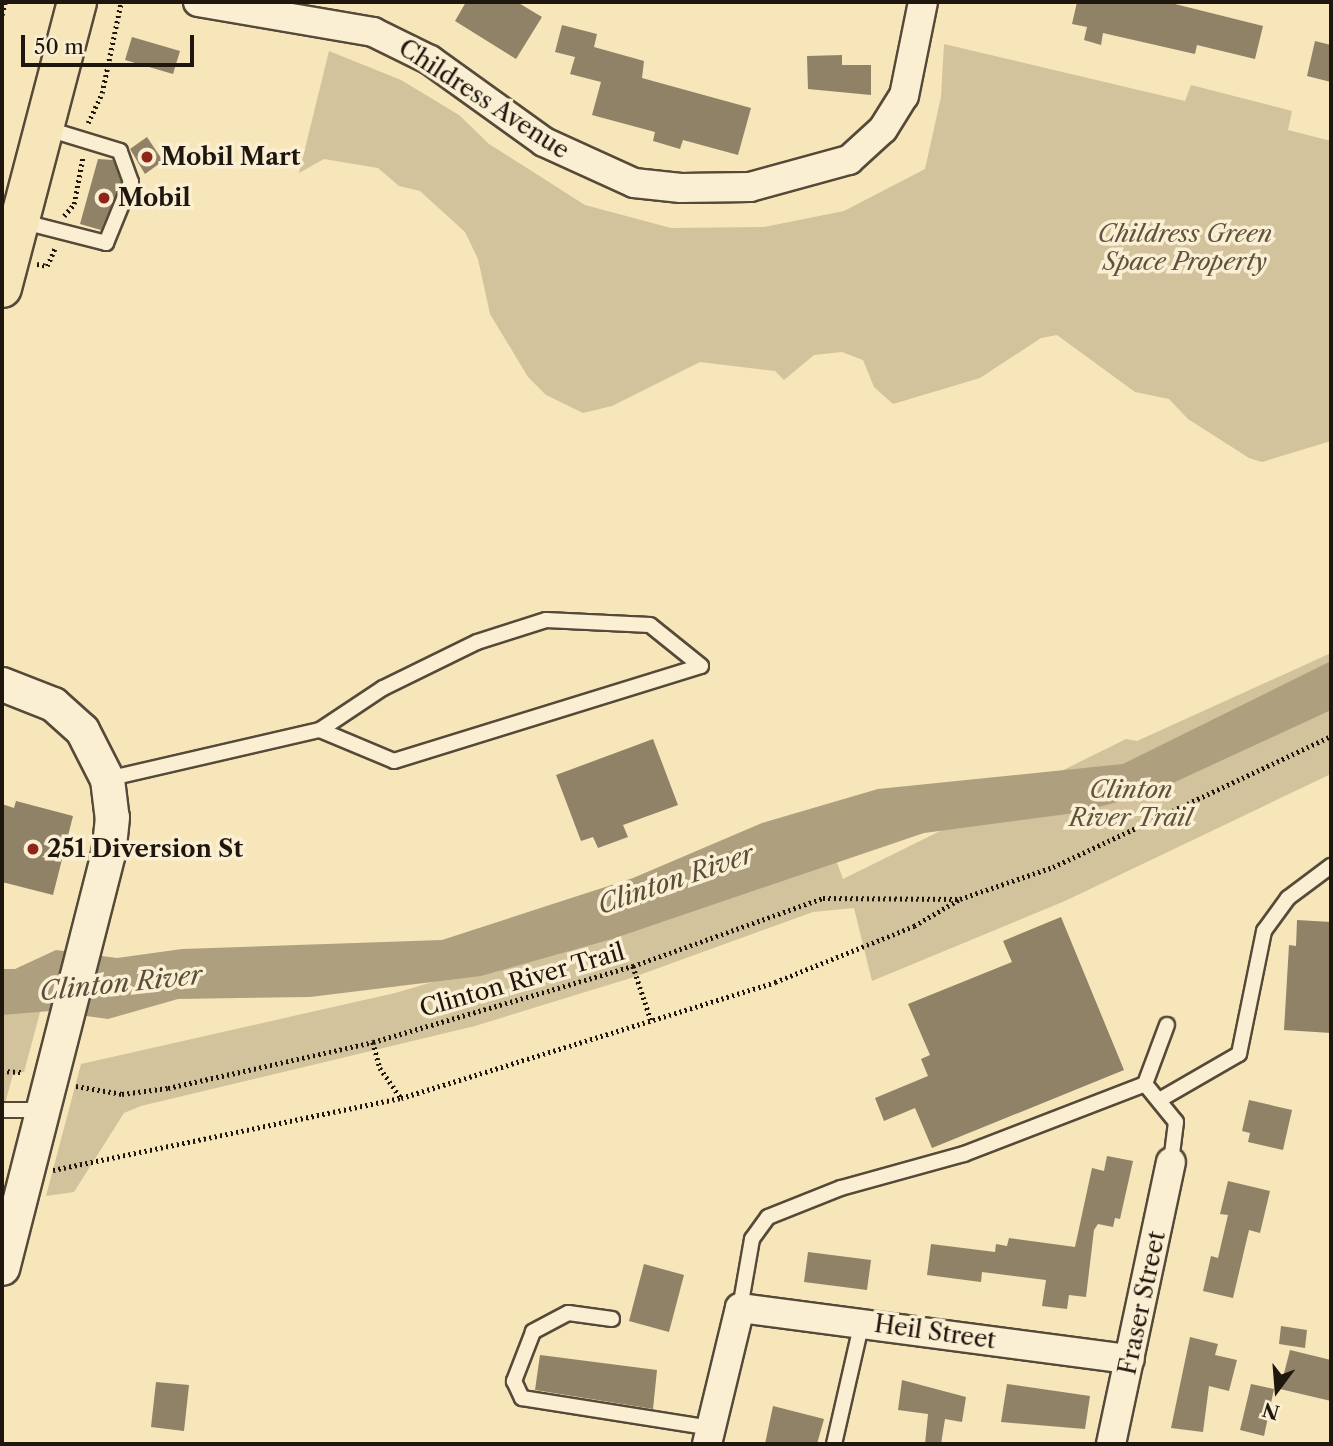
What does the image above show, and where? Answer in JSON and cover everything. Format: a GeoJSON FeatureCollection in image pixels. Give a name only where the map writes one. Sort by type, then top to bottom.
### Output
{"type":"FeatureCollection","features":[{"type":"Feature","properties":{"kind":"main road"},"geometry":{"type":"LineString","coordinates":[[2,288],[10,219],[43,128],[77,2]]}},
{"type":"Feature","properties":{"kind":"street","name":"Childress Avenue"},"geometry":{"type":"LineString","coordinates":[[198,2],[373,32],[399,43],[544,142],[634,183],[750,187],[810,174],[849,160],[883,129],[904,96],[923,2]]}},
{"type":"Feature","properties":{"kind":"street"},"geometry":{"type":"LineString","coordinates":[[2,684],[35,694],[68,716],[95,747],[107,779],[111,838],[3,1261]]}},
{"type":"Feature","properties":{"kind":"street","name":"Fraser Street"},"geometry":{"type":"LineString","coordinates":[[1111,1444],[1171,1162]]}},
{"type":"Feature","properties":{"kind":"street"},"geometry":{"type":"LineString","coordinates":[[709,1436],[740,1308]]}},
{"type":"Feature","properties":{"kind":"street","name":"Heil Street"},"geometry":{"type":"LineString","coordinates":[[740,1308],[1130,1359]]}},
{"type":"Feature","properties":{"kind":"lane"},"geometry":{"type":"LineString","coordinates":[[10,219],[106,243],[131,182],[120,151],[43,128]]}},
{"type":"Feature","properties":{"kind":"lane"},"geometry":{"type":"LineString","coordinates":[[107,779],[320,730],[394,682],[477,642],[546,620],[650,625],[701,666],[394,761],[320,730]]}},
{"type":"Feature","properties":{"kind":"lane"},"geometry":{"type":"LineString","coordinates":[[1161,1100],[1239,1054],[1264,931],[1288,898],[1331,866]]}},
{"type":"Feature","properties":{"kind":"lane"},"geometry":{"type":"LineString","coordinates":[[740,1308],[752,1239],[768,1217],[789,1205],[964,1154],[1145,1084],[1167,1025]]}},
{"type":"Feature","properties":{"kind":"lane"},"geometry":{"type":"LineString","coordinates":[[1145,1084],[1161,1100],[1176,1122],[1171,1162]]}},
{"type":"Feature","properties":{"kind":"lane"},"geometry":{"type":"LineString","coordinates":[[2,1110],[41,1110]]}},
{"type":"Feature","properties":{"kind":"lane"},"geometry":{"type":"LineString","coordinates":[[612,1319],[568,1314],[533,1332],[514,1381],[522,1398],[709,1436]]}},
{"type":"Feature","properties":{"kind":"lane"},"geometry":{"type":"LineString","coordinates":[[834,1444],[862,1322]]}},
{"type":"Feature","properties":{"kind":"path"},"geometry":{"type":"LineString","coordinates":[[2,15],[5,2]]}},
{"type":"Feature","properties":{"kind":"path"},"geometry":{"type":"LineString","coordinates":[[89,121],[102,93],[121,2]]}},
{"type":"Feature","properties":{"kind":"path"},"geometry":{"type":"LineString","coordinates":[[65,214],[74,204],[83,158]]}},
{"type":"Feature","properties":{"kind":"path"},"geometry":{"type":"LineString","coordinates":[[43,265],[54,251]]}},
{"type":"Feature","properties":{"kind":"path"},"geometry":{"type":"LineString","coordinates":[[26,1174],[253,1133],[401,1098],[652,1023],[914,926],[960,899],[1053,867],[1331,736]]}},
{"type":"Feature","properties":{"kind":"path","name":"Clinton River Trail"},"geometry":{"type":"LineString","coordinates":[[90,1089],[122,1094],[168,1088],[373,1042],[633,966],[822,898],[960,899]]}},
{"type":"Feature","properties":{"kind":"path"},"geometry":{"type":"LineString","coordinates":[[633,966],[652,1023]]}},
{"type":"Feature","properties":{"kind":"path"},"geometry":{"type":"LineString","coordinates":[[373,1042],[380,1068],[401,1098]]}},
{"type":"Feature","properties":{"kind":"path"},"geometry":{"type":"LineString","coordinates":[[2,1070],[37,1075]]}},
{"type":"Feature","properties":{"kind":"green space","name":"Childress Green Space Property"},"geometry":{"type":"Polygon","coordinates":[[[944,44],[1185,101],[1191,85],[1292,111],[1288,130],[1331,141],[1331,441],[1262,462],[1249,458],[1188,419],[1169,399],[1135,392],[1057,335],[1041,338],[980,378],[893,404],[874,387],[863,360],[842,352],[814,355],[784,380],[775,371],[700,362],[612,406],[583,413],[546,395],[528,377],[490,314],[478,259],[465,232],[420,191],[399,186],[378,168],[324,159],[299,173],[329,51],[401,80],[459,115],[489,144],[585,205],[671,228],[764,227],[844,211],[925,169],[941,97],[944,44]]]}},
{"type":"Feature","properties":{"kind":"green space","name":"Clinton River Trail"},"geometry":{"type":"Polygon","coordinates":[[[1331,653],[1331,774],[1065,901],[872,981],[854,908],[813,912],[631,978],[475,1026],[141,1106],[124,1113],[74,1192],[46,1196],[81,1064],[395,993],[574,941],[832,849],[843,879],[1126,739],[1137,741],[1331,653]]]}},
{"type":"Feature","properties":{"kind":"green space"},"geometry":{"type":"Polygon","coordinates":[[[49,979],[24,1072],[13,1074],[2,1115],[2,987],[49,979]]]}},
{"type":"Feature","properties":{"kind":"water","name":"Clinton River"},"geometry":{"type":"Polygon","coordinates":[[[1331,661],[1331,710],[1149,794],[1075,813],[924,833],[612,939],[481,976],[310,997],[178,999],[108,1019],[50,1011],[2,1015],[2,969],[15,969],[56,950],[117,958],[182,949],[442,940],[633,878],[762,823],[878,789],[1123,764],[1331,661]]]}},
{"type":"Feature","properties":{"kind":"building"},"geometry":{"type":"Polygon","coordinates":[[[466,2],[517,2],[542,17],[516,59],[455,21],[466,2]]]}},
{"type":"Feature","properties":{"kind":"building"},"geometry":{"type":"Polygon","coordinates":[[[1077,2],[1167,2],[1263,26],[1255,59],[1197,45],[1195,54],[1103,33],[1101,45],[1084,40],[1087,27],[1072,24],[1077,2]]]}},
{"type":"Feature","properties":{"kind":"building"},"geometry":{"type":"Polygon","coordinates":[[[562,25],[597,34],[594,47],[644,61],[642,78],[751,108],[738,155],[683,140],[680,149],[653,141],[655,132],[592,115],[601,82],[570,74],[575,57],[555,52],[562,25]]]}},
{"type":"Feature","properties":{"kind":"building"},"geometry":{"type":"Polygon","coordinates":[[[132,37],[180,51],[173,74],[125,60],[132,37]]]}},
{"type":"Feature","properties":{"kind":"building"},"geometry":{"type":"Polygon","coordinates":[[[1315,41],[1331,45],[1331,82],[1307,76],[1315,41]]]}},
{"type":"Feature","properties":{"kind":"building"},"geometry":{"type":"Polygon","coordinates":[[[842,55],[842,65],[871,65],[871,95],[808,89],[807,56],[842,55]]]}},
{"type":"Feature","properties":{"kind":"building"},"geometry":{"type":"Polygon","coordinates":[[[147,137],[163,161],[145,174],[130,149],[147,137]]]}},
{"type":"Feature","properties":{"kind":"building"},"geometry":{"type":"Polygon","coordinates":[[[98,159],[113,160],[121,182],[101,230],[80,224],[98,159]]]}},
{"type":"Feature","properties":{"kind":"building"},"geometry":{"type":"Polygon","coordinates":[[[653,739],[678,805],[623,825],[628,837],[598,848],[593,837],[581,841],[556,775],[653,739]]]}},
{"type":"Feature","properties":{"kind":"building","name":"251 Diversion St"},"geometry":{"type":"Polygon","coordinates":[[[16,801],[73,816],[53,895],[2,882],[2,804],[14,808],[16,801]]]}},
{"type":"Feature","properties":{"kind":"building"},"geometry":{"type":"Polygon","coordinates":[[[1061,917],[1124,1070],[932,1148],[915,1108],[884,1121],[875,1098],[928,1076],[921,1059],[930,1055],[908,1004],[1012,962],[1003,941],[1061,917]]]}},
{"type":"Feature","properties":{"kind":"building"},"geometry":{"type":"Polygon","coordinates":[[[1297,920],[1331,922],[1331,1033],[1284,1030],[1289,945],[1296,946],[1297,920]]]}},
{"type":"Feature","properties":{"kind":"building"},"geometry":{"type":"Polygon","coordinates":[[[1249,1100],[1292,1110],[1283,1150],[1248,1142],[1250,1133],[1242,1131],[1249,1100]]]}},
{"type":"Feature","properties":{"kind":"building"},"geometry":{"type":"Polygon","coordinates":[[[1107,1156],[1133,1161],[1120,1219],[1115,1218],[1113,1227],[1098,1224],[1094,1230],[1086,1297],[1069,1295],[1067,1309],[1042,1306],[1046,1280],[982,1272],[981,1282],[927,1275],[931,1244],[995,1252],[996,1244],[1007,1246],[1009,1238],[1075,1247],[1092,1168],[1104,1171],[1107,1156]]]}},
{"type":"Feature","properties":{"kind":"building"},"geometry":{"type":"Polygon","coordinates":[[[1228,1181],[1270,1191],[1260,1233],[1249,1230],[1233,1298],[1203,1291],[1211,1256],[1218,1258],[1228,1215],[1220,1214],[1228,1181]]]}},
{"type":"Feature","properties":{"kind":"building"},"geometry":{"type":"Polygon","coordinates":[[[808,1252],[871,1260],[867,1290],[804,1282],[808,1252]]]}},
{"type":"Feature","properties":{"kind":"building"},"geometry":{"type":"Polygon","coordinates":[[[644,1264],[684,1275],[669,1332],[629,1321],[644,1264]]]}},
{"type":"Feature","properties":{"kind":"building"},"geometry":{"type":"Polygon","coordinates":[[[1281,1326],[1307,1330],[1305,1348],[1279,1344],[1281,1326]]]}},
{"type":"Feature","properties":{"kind":"building"},"geometry":{"type":"Polygon","coordinates":[[[1190,1337],[1218,1344],[1215,1355],[1237,1360],[1229,1391],[1209,1386],[1203,1432],[1171,1428],[1190,1337]]]}},
{"type":"Feature","properties":{"kind":"building"},"geometry":{"type":"Polygon","coordinates":[[[1290,1350],[1331,1360],[1331,1401],[1280,1389],[1290,1350]]]}},
{"type":"Feature","properties":{"kind":"building"},"geometry":{"type":"Polygon","coordinates":[[[540,1355],[657,1370],[653,1409],[535,1390],[540,1355]]]}},
{"type":"Feature","properties":{"kind":"building"},"geometry":{"type":"Polygon","coordinates":[[[902,1380],[966,1397],[962,1422],[945,1419],[941,1444],[925,1444],[928,1414],[898,1410],[902,1380]]]}},
{"type":"Feature","properties":{"kind":"building"},"geometry":{"type":"Polygon","coordinates":[[[156,1382],[189,1385],[184,1431],[151,1427],[156,1382]]]}},
{"type":"Feature","properties":{"kind":"building"},"geometry":{"type":"Polygon","coordinates":[[[1007,1384],[1090,1396],[1085,1429],[1001,1422],[1007,1384]]]}},
{"type":"Feature","properties":{"kind":"building"},"geometry":{"type":"Polygon","coordinates":[[[1251,1384],[1274,1389],[1264,1436],[1240,1430],[1251,1384]]]}},
{"type":"Feature","properties":{"kind":"building"},"geometry":{"type":"Polygon","coordinates":[[[773,1406],[824,1419],[817,1444],[765,1444],[773,1406]]]}},
{"type":"Feature","properties":{"kind":"place","name":"Mobil Mart"},"geometry":{"type":"Point","coordinates":[147,157]}},
{"type":"Feature","properties":{"kind":"place","name":"Mobil"},"geometry":{"type":"Point","coordinates":[104,198]}},
{"type":"Feature","properties":{"kind":"place","name":"251 Diversion St"},"geometry":{"type":"Point","coordinates":[33,849]}}]}
